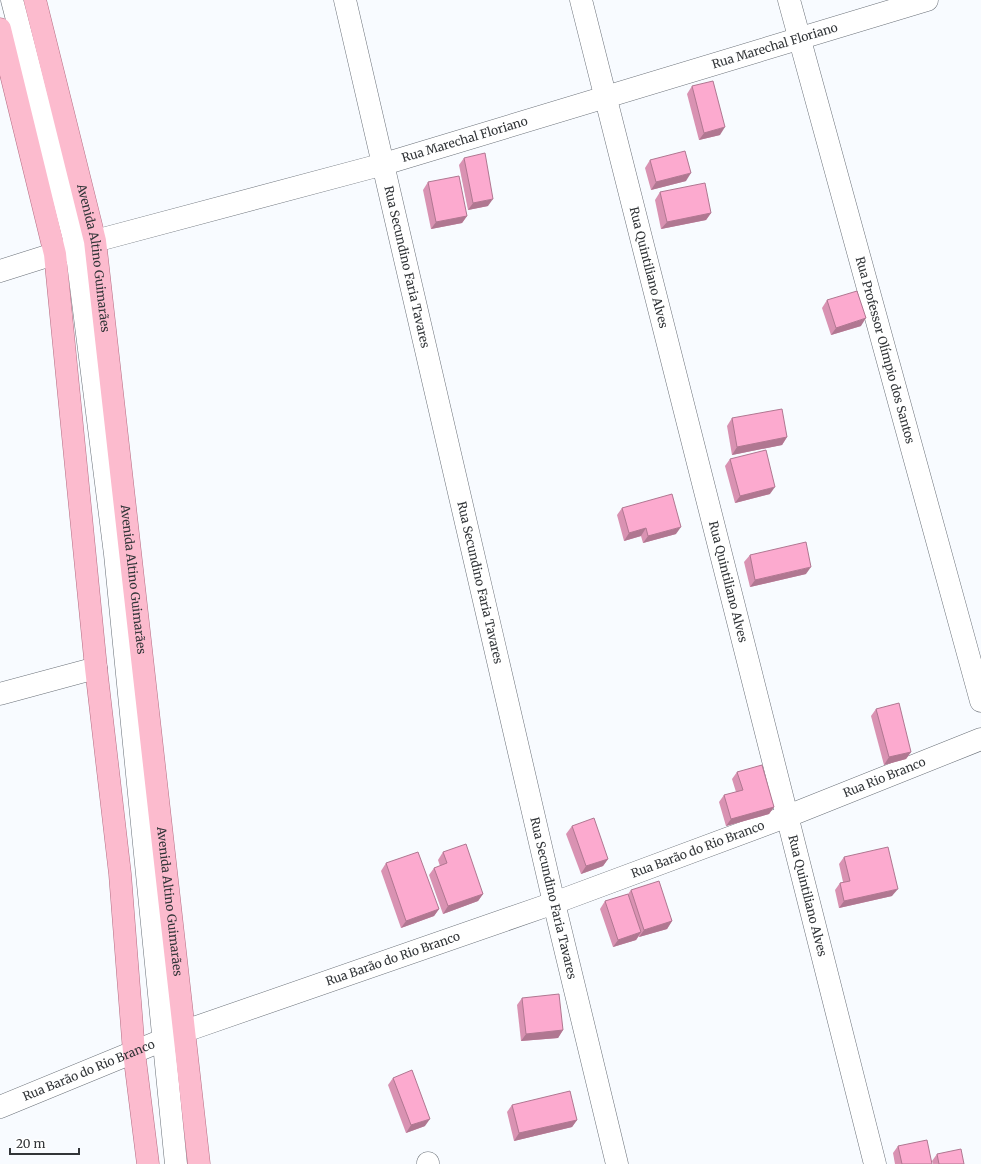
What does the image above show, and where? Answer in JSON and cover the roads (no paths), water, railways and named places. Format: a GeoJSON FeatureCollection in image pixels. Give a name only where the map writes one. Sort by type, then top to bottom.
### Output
{"type":"FeatureCollection","features":[{"type":"Feature","properties":{"kind":"main road","name":"Avenida Altino Guimarães"},"geometry":{"type":"LineString","coordinates":[[35,0],[86,244],[185,1032],[200,1164]]}},
{"type":"Feature","properties":{"kind":"main road"},"geometry":{"type":"LineString","coordinates":[[0,29],[55,254],[96,668],[120,874],[134,1052],[148,1164]]}},
{"type":"Feature","properties":{"kind":"street"},"geometry":{"type":"LineString","coordinates":[[12,0],[86,244],[162,1041],[176,1164]]}},
{"type":"Feature","properties":{"kind":"street","name":"Rua Secundino Faria Tavares"},"geometry":{"type":"LineString","coordinates":[[345,0],[554,903],[617,1164]]}},
{"type":"Feature","properties":{"kind":"street","name":"Rua Quintiliano Alves"},"geometry":{"type":"LineString","coordinates":[[581,0],[875,1164]]}},
{"type":"Feature","properties":{"kind":"street","name":"Rua Professor Olímpio dos Santos"},"geometry":{"type":"LineString","coordinates":[[789,0],[981,701]]}},
{"type":"Feature","properties":{"kind":"street","name":"Rua Marechal Floriano"},"geometry":{"type":"LineString","coordinates":[[0,271],[86,244],[384,164],[605,96],[928,0]]}},
{"type":"Feature","properties":{"kind":"street"},"geometry":{"type":"LineString","coordinates":[[0,694],[96,668]]}},
{"type":"Feature","properties":{"kind":"street","name":"Rua Rio Branco"},"geometry":{"type":"LineString","coordinates":[[788,816],[981,739]]}},
{"type":"Feature","properties":{"kind":"street","name":"Rua Barão do Rio Branco"},"geometry":{"type":"LineString","coordinates":[[0,1107],[185,1032],[554,903],[788,816]]}}]}
